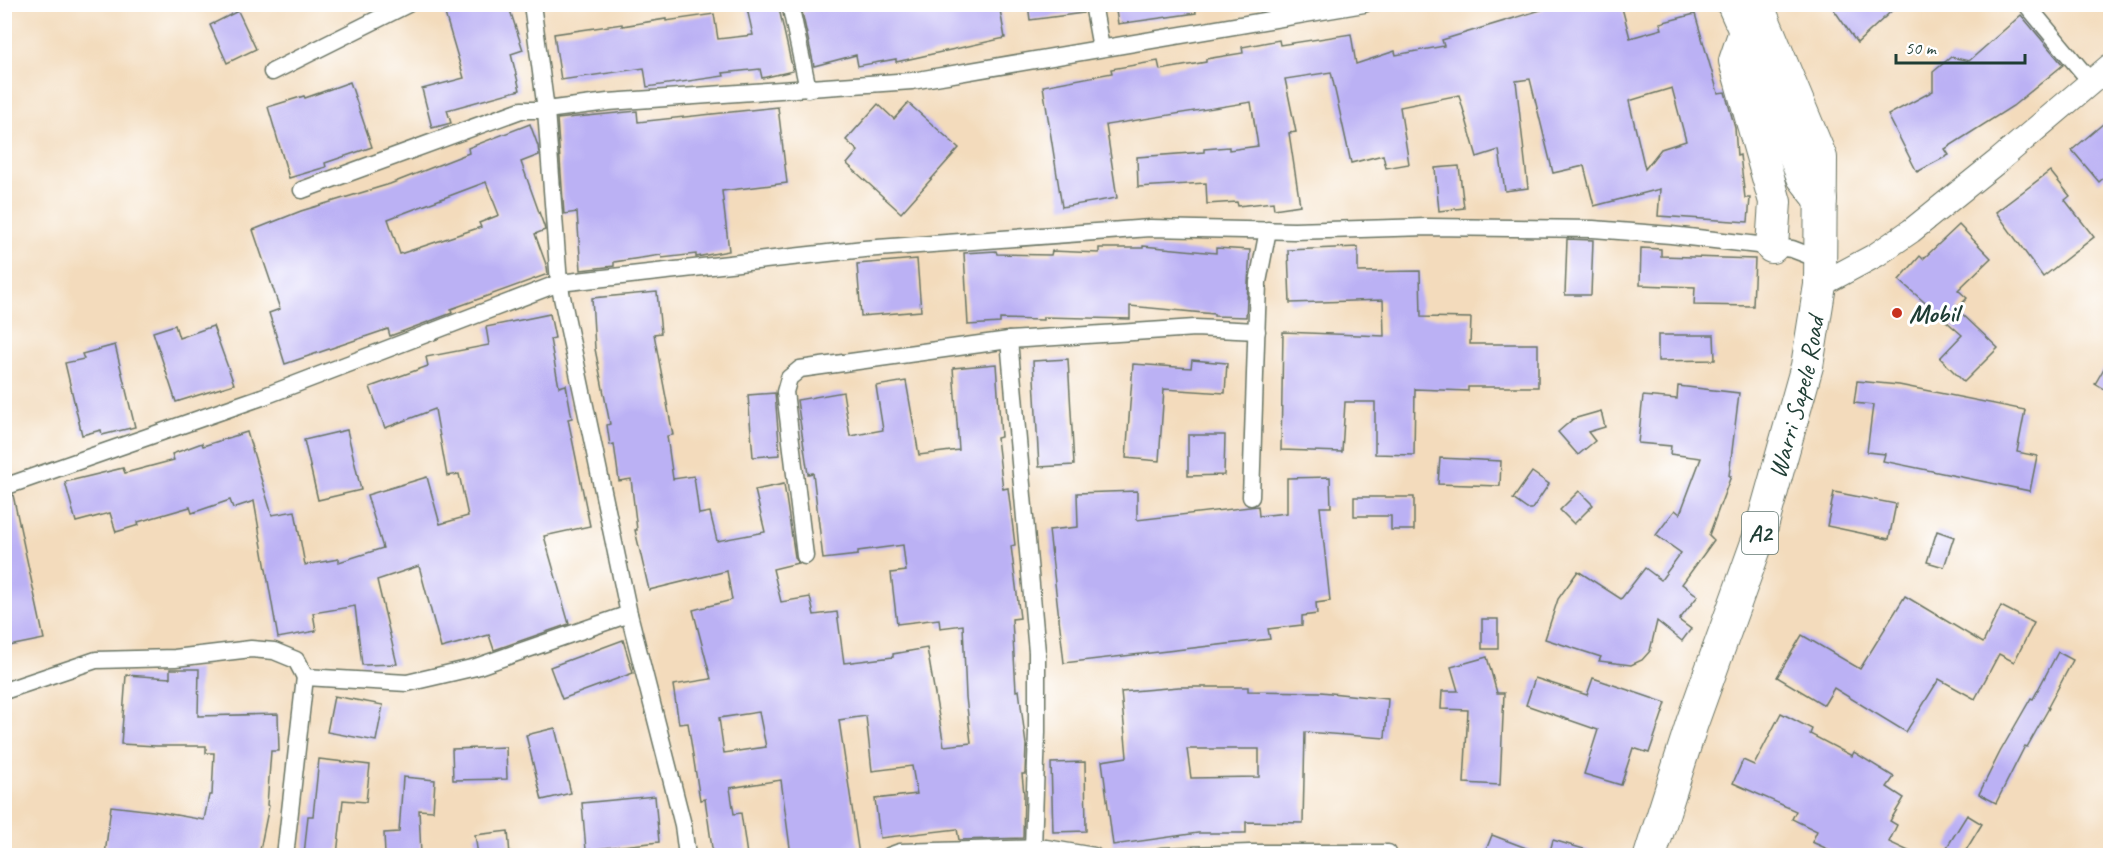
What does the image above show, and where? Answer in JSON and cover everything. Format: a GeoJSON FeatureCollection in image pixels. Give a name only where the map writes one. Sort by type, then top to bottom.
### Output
{"type":"FeatureCollection","features":[{"type":"Feature","properties":{"kind":"highway","name":"Warri Sapele Road"},"geometry":{"type":"LineString","coordinates":[[1650,855],[1692,723],[1759,537],[1807,366],[1821,273],[1821,200],[1803,177],[1745,13]]}},
{"type":"Feature","properties":{"kind":"highway"},"geometry":{"type":"LineString","coordinates":[[1745,13],[1735,61],[1775,202],[1772,247]]}},
{"type":"Feature","properties":{"kind":"main road"},"geometry":{"type":"LineString","coordinates":[[1821,273],[1876,255],[1911,231],[2110,66]]}},
{"type":"Feature","properties":{"kind":"street"},"geometry":{"type":"LineString","coordinates":[[272,72],[408,4]]}},
{"type":"Feature","properties":{"kind":"street"},"geometry":{"type":"LineString","coordinates":[[532,4],[546,110],[559,283],[629,614],[683,825],[687,855]]}},
{"type":"Feature","properties":{"kind":"street"},"geometry":{"type":"LineString","coordinates":[[790,4],[808,89]]}},
{"type":"Feature","properties":{"kind":"street"},"geometry":{"type":"LineString","coordinates":[[1093,4],[1101,48]]}},
{"type":"Feature","properties":{"kind":"street"},"geometry":{"type":"LineString","coordinates":[[302,190],[521,110],[546,110],[619,101],[912,81],[1299,17],[1364,4]]}},
{"type":"Feature","properties":{"kind":"street"},"geometry":{"type":"LineString","coordinates":[[2026,4],[2091,82]]}},
{"type":"Feature","properties":{"kind":"street"},"geometry":{"type":"LineString","coordinates":[[4,487],[262,398],[559,283],[864,249],[1150,228],[1294,231],[1427,227],[1593,229],[1792,249],[1821,273]]}},
{"type":"Feature","properties":{"kind":"street"},"geometry":{"type":"LineString","coordinates":[[1251,497],[1258,282],[1268,230]]}},
{"type":"Feature","properties":{"kind":"street"},"geometry":{"type":"LineString","coordinates":[[805,556],[785,393],[789,378],[800,369],[1009,340],[1195,328],[1257,331]]}},
{"type":"Feature","properties":{"kind":"street"},"geometry":{"type":"LineString","coordinates":[[1009,340],[1036,652],[1037,732],[1033,848]]}},
{"type":"Feature","properties":{"kind":"street"},"geometry":{"type":"LineString","coordinates":[[305,677],[407,683],[476,667],[629,614]]}},
{"type":"Feature","properties":{"kind":"street"},"geometry":{"type":"LineString","coordinates":[[4,691],[96,660],[175,658],[251,650],[274,651],[296,660],[305,677],[285,855]]}},
{"type":"Feature","properties":{"kind":"street"},"geometry":{"type":"LineString","coordinates":[[889,855],[900,852],[1033,848],[1094,855]]}},
{"type":"Feature","properties":{"kind":"street"},"geometry":{"type":"LineString","coordinates":[[1161,855],[1388,853]]}},
{"type":"Feature","properties":{"kind":"building"},"geometry":{"type":"Polygon","coordinates":[[[450,4],[508,4],[523,50],[511,54],[520,90],[447,110],[451,123],[432,128],[422,89],[464,78],[443,7],[450,4]]]}},
{"type":"Feature","properties":{"kind":"building"},"geometry":{"type":"Polygon","coordinates":[[[746,4],[778,4],[793,71],[762,78],[760,69],[723,73],[724,76],[647,87],[644,68],[561,80],[554,34],[714,14],[718,39],[753,35],[746,4]]]}},
{"type":"Feature","properties":{"kind":"building"},"geometry":{"type":"Polygon","coordinates":[[[831,4],[999,4],[1005,38],[896,62],[896,59],[858,66],[856,55],[814,66],[802,12],[831,4]]]}},
{"type":"Feature","properties":{"kind":"building"},"geometry":{"type":"Polygon","coordinates":[[[1028,4],[1082,4],[1083,13],[1030,20],[1028,4]]]}},
{"type":"Feature","properties":{"kind":"building"},"geometry":{"type":"Polygon","coordinates":[[[1115,4],[1195,4],[1196,13],[1118,24],[1115,4]]]}},
{"type":"Feature","properties":{"kind":"building"},"geometry":{"type":"Polygon","coordinates":[[[1543,4],[1621,4],[1630,38],[1662,29],[1660,23],[1695,14],[1718,93],[1725,92],[1735,128],[1737,156],[1740,155],[1745,198],[1750,198],[1748,222],[1658,216],[1660,189],[1594,206],[1584,166],[1553,173],[1530,79],[1516,81],[1528,188],[1505,191],[1499,150],[1477,157],[1459,95],[1400,107],[1409,164],[1386,168],[1383,155],[1351,163],[1331,72],[1285,79],[1296,132],[1289,133],[1300,205],[1274,209],[1273,202],[1238,206],[1237,202],[1207,204],[1206,183],[1138,187],[1137,157],[1204,152],[1204,149],[1229,147],[1229,150],[1258,146],[1251,102],[1106,125],[1117,198],[1062,207],[1043,86],[1112,73],[1111,69],[1158,61],[1160,70],[1206,62],[1206,59],[1243,53],[1242,47],[1279,40],[1280,45],[1351,34],[1356,64],[1395,51],[1396,55],[1444,46],[1442,40],[1544,9],[1543,4]],[[1672,88],[1629,101],[1645,169],[1661,149],[1686,141],[1672,88]]]}},
{"type":"Feature","properties":{"kind":"building"},"geometry":{"type":"Polygon","coordinates":[[[1830,4],[1899,4],[1857,43],[1830,4]]]}},
{"type":"Feature","properties":{"kind":"building"},"geometry":{"type":"Polygon","coordinates":[[[238,11],[256,49],[227,63],[210,25],[238,11]]]}},
{"type":"Feature","properties":{"kind":"building"},"geometry":{"type":"Polygon","coordinates":[[[2021,15],[2063,65],[2013,106],[1945,149],[1949,155],[1917,172],[1888,115],[1933,91],[1933,72],[1951,57],[1969,61],[2021,15]]]}},
{"type":"Feature","properties":{"kind":"building"},"geometry":{"type":"Polygon","coordinates":[[[350,82],[372,147],[325,163],[326,167],[289,178],[268,107],[304,96],[305,98],[350,82]]]}},
{"type":"Feature","properties":{"kind":"building"},"geometry":{"type":"Polygon","coordinates":[[[908,103],[959,148],[901,213],[847,164],[858,151],[846,140],[878,104],[894,119],[908,103]]]}},
{"type":"Feature","properties":{"kind":"building"},"geometry":{"type":"Polygon","coordinates":[[[778,107],[787,183],[722,191],[729,251],[696,257],[696,254],[662,258],[661,255],[614,262],[614,266],[581,270],[577,212],[564,214],[557,119],[637,111],[638,122],[778,107]]]}},
{"type":"Feature","properties":{"kind":"building"},"geometry":{"type":"Polygon","coordinates":[[[2104,123],[2110,131],[2110,172],[2099,182],[2072,150],[2104,123]]]}},
{"type":"Feature","properties":{"kind":"building"},"geometry":{"type":"Polygon","coordinates":[[[530,124],[539,155],[521,162],[545,230],[535,234],[548,274],[451,309],[452,313],[390,336],[388,329],[285,364],[269,313],[280,309],[253,230],[301,211],[390,184],[469,153],[468,148],[530,124]],[[486,182],[388,219],[400,254],[481,227],[479,223],[499,215],[486,182]]]}},
{"type":"Feature","properties":{"kind":"building"},"geometry":{"type":"Polygon","coordinates":[[[1459,166],[1464,208],[1439,211],[1435,168],[1459,166]]]}},
{"type":"Feature","properties":{"kind":"building"},"geometry":{"type":"Polygon","coordinates":[[[2050,171],[2070,196],[2065,200],[2094,237],[2043,277],[1996,212],[2050,171]]]}},
{"type":"Feature","properties":{"kind":"building"},"geometry":{"type":"Polygon","coordinates":[[[1959,225],[1991,258],[1958,290],[1967,298],[1957,309],[1998,348],[1964,382],[1940,358],[1962,335],[1899,280],[1920,256],[1923,259],[1959,225]]]}},
{"type":"Feature","properties":{"kind":"building"},"geometry":{"type":"Polygon","coordinates":[[[1567,239],[1593,240],[1591,295],[1565,295],[1567,239]]]}},
{"type":"Feature","properties":{"kind":"building"},"geometry":{"type":"Polygon","coordinates":[[[1143,246],[1216,253],[1216,248],[1250,250],[1246,317],[1214,316],[1214,314],[1130,306],[1130,319],[1043,317],[1043,320],[1000,319],[1000,323],[968,325],[964,253],[996,251],[997,254],[1051,255],[1052,251],[1099,253],[1099,248],[1143,248],[1143,246]]]}},
{"type":"Feature","properties":{"kind":"building"},"geometry":{"type":"Polygon","coordinates":[[[1358,247],[1358,272],[1420,271],[1421,317],[1471,318],[1470,344],[1538,344],[1538,387],[1468,387],[1468,391],[1415,389],[1414,455],[1375,454],[1375,402],[1345,402],[1342,452],[1281,450],[1283,332],[1384,336],[1383,300],[1290,303],[1288,250],[1358,247]]]}},
{"type":"Feature","properties":{"kind":"building"},"geometry":{"type":"Polygon","coordinates":[[[1641,248],[1661,249],[1661,256],[1755,259],[1753,306],[1694,305],[1695,287],[1640,285],[1641,248]]]}},
{"type":"Feature","properties":{"kind":"building"},"geometry":{"type":"Polygon","coordinates":[[[917,259],[921,311],[861,316],[857,264],[917,259]]]}},
{"type":"Feature","properties":{"kind":"building"},"geometry":{"type":"Polygon","coordinates":[[[657,292],[661,333],[654,334],[673,435],[667,436],[673,479],[694,476],[699,514],[710,512],[717,541],[765,532],[755,490],[784,484],[795,557],[798,563],[773,569],[781,602],[810,597],[814,615],[837,612],[844,663],[893,657],[893,654],[927,648],[944,746],[971,743],[966,697],[963,625],[940,628],[939,619],[897,624],[891,573],[906,571],[903,545],[858,551],[858,555],[823,559],[813,473],[808,474],[797,400],[843,392],[850,436],[883,430],[876,386],[906,381],[919,455],[959,450],[953,368],[996,364],[1001,437],[997,438],[1003,489],[1008,488],[1015,545],[1011,546],[1020,618],[1012,619],[1016,691],[1019,690],[1026,745],[1025,774],[1022,774],[1023,838],[959,840],[957,829],[880,838],[875,799],[917,794],[912,766],[872,771],[866,716],[839,720],[859,855],[791,855],[781,780],[730,788],[734,814],[741,813],[747,855],[713,855],[705,799],[700,800],[688,723],[679,724],[673,685],[711,679],[693,610],[732,600],[727,571],[649,590],[635,530],[637,530],[631,479],[619,481],[614,444],[610,445],[607,425],[610,424],[595,349],[592,298],[657,292]],[[759,712],[719,718],[724,753],[766,747],[759,712]]]}},
{"type":"Feature","properties":{"kind":"building"},"geometry":{"type":"Polygon","coordinates":[[[550,314],[555,338],[550,339],[559,387],[566,385],[572,418],[568,419],[590,526],[544,536],[569,624],[494,650],[489,635],[441,648],[419,566],[377,580],[397,664],[362,665],[355,606],[313,613],[316,631],[278,638],[254,501],[233,508],[230,500],[192,513],[190,507],[138,522],[139,525],[116,532],[110,513],[76,522],[65,482],[123,468],[125,473],[174,460],[172,454],[202,443],[203,446],[247,432],[272,515],[295,511],[305,565],[339,559],[339,562],[383,548],[367,495],[427,477],[440,524],[468,516],[459,474],[447,476],[435,409],[385,428],[370,387],[428,366],[426,357],[489,345],[486,327],[550,314]]]}},
{"type":"Feature","properties":{"kind":"building"},"geometry":{"type":"Polygon","coordinates":[[[175,325],[179,338],[213,326],[234,384],[176,402],[153,332],[175,325]]]}},
{"type":"Feature","properties":{"kind":"building"},"geometry":{"type":"Polygon","coordinates":[[[1658,335],[1714,335],[1715,360],[1658,361],[1658,335]]]}},
{"type":"Feature","properties":{"kind":"building"},"geometry":{"type":"Polygon","coordinates":[[[115,345],[135,427],[102,435],[101,430],[82,435],[65,363],[84,359],[82,354],[115,345]]]}},
{"type":"Feature","properties":{"kind":"building"},"geometry":{"type":"Polygon","coordinates":[[[2110,358],[2110,393],[2095,384],[2110,358]]]}},
{"type":"Feature","properties":{"kind":"building"},"geometry":{"type":"Polygon","coordinates":[[[1068,359],[1074,465],[1039,467],[1033,361],[1068,359]]]}},
{"type":"Feature","properties":{"kind":"building"},"geometry":{"type":"Polygon","coordinates":[[[1192,360],[1227,363],[1225,393],[1164,389],[1159,461],[1126,458],[1133,364],[1191,368],[1192,360]]]}},
{"type":"Feature","properties":{"kind":"building"},"geometry":{"type":"Polygon","coordinates":[[[1857,381],[1899,385],[2025,410],[2017,452],[2037,456],[2030,491],[1883,461],[1885,454],[1867,452],[1873,405],[1854,403],[1857,381]]]}},
{"type":"Feature","properties":{"kind":"building"},"geometry":{"type":"Polygon","coordinates":[[[1678,386],[1739,393],[1729,476],[1731,476],[1709,535],[1714,540],[1682,584],[1698,596],[1679,620],[1691,629],[1682,641],[1657,621],[1650,651],[1642,660],[1631,665],[1599,661],[1601,657],[1545,639],[1558,599],[1578,571],[1621,599],[1645,568],[1661,580],[1681,553],[1656,535],[1675,510],[1680,514],[1701,458],[1670,454],[1671,446],[1638,443],[1643,396],[1677,399],[1678,386]]]}},
{"type":"Feature","properties":{"kind":"building"},"geometry":{"type":"Polygon","coordinates":[[[775,393],[780,455],[753,457],[748,395],[775,393]]]}},
{"type":"Feature","properties":{"kind":"building"},"geometry":{"type":"Polygon","coordinates":[[[1601,411],[1605,427],[1588,432],[1595,441],[1578,455],[1558,432],[1573,419],[1601,411]]]}},
{"type":"Feature","properties":{"kind":"building"},"geometry":{"type":"Polygon","coordinates":[[[347,430],[361,490],[318,500],[304,440],[347,430]]]}},
{"type":"Feature","properties":{"kind":"building"},"geometry":{"type":"Polygon","coordinates":[[[1188,435],[1225,435],[1224,475],[1188,476],[1188,435]]]}},
{"type":"Feature","properties":{"kind":"building"},"geometry":{"type":"Polygon","coordinates":[[[1440,458],[1501,461],[1500,486],[1438,484],[1440,458]]]}},
{"type":"Feature","properties":{"kind":"building"},"geometry":{"type":"Polygon","coordinates":[[[1532,472],[1549,484],[1532,509],[1527,509],[1513,499],[1532,472]]]}},
{"type":"Feature","properties":{"kind":"building"},"geometry":{"type":"Polygon","coordinates":[[[1330,477],[1331,507],[1320,507],[1330,601],[1316,603],[1317,614],[1302,616],[1302,625],[1268,629],[1270,639],[1064,663],[1049,530],[1078,527],[1077,493],[1137,491],[1137,520],[1258,506],[1259,516],[1287,513],[1287,478],[1330,477]]]}},
{"type":"Feature","properties":{"kind":"building"},"geometry":{"type":"Polygon","coordinates":[[[1579,491],[1593,505],[1574,524],[1560,510],[1579,491]]]}},
{"type":"Feature","properties":{"kind":"building"},"geometry":{"type":"Polygon","coordinates":[[[1834,492],[1896,504],[1889,539],[1827,526],[1834,492]]]}},
{"type":"Feature","properties":{"kind":"building"},"geometry":{"type":"Polygon","coordinates":[[[13,495],[44,639],[4,647],[4,497],[13,495]]]}},
{"type":"Feature","properties":{"kind":"building"},"geometry":{"type":"Polygon","coordinates":[[[1354,497],[1414,497],[1414,530],[1391,530],[1391,516],[1354,516],[1354,497]]]}},
{"type":"Feature","properties":{"kind":"building"},"geometry":{"type":"Polygon","coordinates":[[[1937,531],[1954,537],[1944,567],[1927,562],[1937,531]]]}},
{"type":"Feature","properties":{"kind":"building"},"geometry":{"type":"Polygon","coordinates":[[[1905,596],[1983,643],[2001,606],[2034,623],[2014,662],[1999,654],[1975,699],[1939,679],[1906,732],[1834,688],[1824,705],[1777,677],[1802,635],[1860,669],[1905,596]]]}},
{"type":"Feature","properties":{"kind":"building"},"geometry":{"type":"Polygon","coordinates":[[[1482,619],[1498,619],[1498,649],[1482,649],[1482,619]]]}},
{"type":"Feature","properties":{"kind":"building"},"geometry":{"type":"Polygon","coordinates":[[[623,640],[633,673],[562,699],[550,667],[623,640]]]}},
{"type":"Feature","properties":{"kind":"building"},"geometry":{"type":"Polygon","coordinates":[[[2058,652],[2073,660],[1996,803],[1979,794],[2000,752],[2031,698],[2033,699],[2058,652]]]}},
{"type":"Feature","properties":{"kind":"building"},"geometry":{"type":"Polygon","coordinates":[[[1487,657],[1497,693],[1504,693],[1500,785],[1464,783],[1468,710],[1441,709],[1442,691],[1458,691],[1451,667],[1487,657]]]}},
{"type":"Feature","properties":{"kind":"building"},"geometry":{"type":"Polygon","coordinates":[[[170,669],[199,669],[198,716],[278,714],[279,751],[271,751],[267,805],[269,806],[259,855],[105,855],[111,806],[204,820],[209,795],[212,795],[214,753],[206,753],[206,746],[121,744],[126,675],[170,678],[170,669]]]}},
{"type":"Feature","properties":{"kind":"building"},"geometry":{"type":"Polygon","coordinates":[[[1535,678],[1587,695],[1593,678],[1666,703],[1649,753],[1633,748],[1621,785],[1584,774],[1598,730],[1526,705],[1535,678]]]}},
{"type":"Feature","properties":{"kind":"building"},"geometry":{"type":"Polygon","coordinates":[[[1179,687],[1248,687],[1248,691],[1321,692],[1388,699],[1385,738],[1305,732],[1303,823],[1246,822],[1246,833],[1198,833],[1113,845],[1102,761],[1127,757],[1121,692],[1179,687]],[[1187,749],[1191,778],[1259,777],[1259,749],[1187,749]]]}},
{"type":"Feature","properties":{"kind":"building"},"geometry":{"type":"Polygon","coordinates":[[[334,696],[383,705],[376,741],[327,732],[334,696]]]}},
{"type":"Feature","properties":{"kind":"building"},"geometry":{"type":"Polygon","coordinates":[[[1781,713],[1812,729],[1810,734],[1852,756],[1854,752],[1894,777],[1887,787],[1904,798],[1890,821],[1897,825],[1889,842],[1917,855],[1841,855],[1812,842],[1817,831],[1792,819],[1796,811],[1733,783],[1743,760],[1754,765],[1781,713]]]}},
{"type":"Feature","properties":{"kind":"building"},"geometry":{"type":"Polygon","coordinates":[[[555,728],[571,793],[542,800],[526,735],[555,728]]]}},
{"type":"Feature","properties":{"kind":"building"},"geometry":{"type":"Polygon","coordinates":[[[506,747],[507,779],[453,780],[452,749],[506,747]]]}},
{"type":"Feature","properties":{"kind":"building"},"geometry":{"type":"Polygon","coordinates":[[[319,759],[370,765],[366,802],[343,800],[337,855],[304,855],[308,816],[313,816],[319,759]]]}},
{"type":"Feature","properties":{"kind":"building"},"geometry":{"type":"Polygon","coordinates":[[[1085,762],[1086,831],[1053,832],[1051,763],[1085,762]]]}},
{"type":"Feature","properties":{"kind":"building"},"geometry":{"type":"Polygon","coordinates":[[[403,777],[435,780],[433,811],[419,810],[421,855],[385,855],[384,833],[399,832],[403,777]]]}},
{"type":"Feature","properties":{"kind":"building"},"geometry":{"type":"Polygon","coordinates":[[[655,796],[659,842],[586,850],[582,803],[655,796]]]}},
{"type":"Feature","properties":{"kind":"building"},"geometry":{"type":"Polygon","coordinates":[[[1967,815],[1982,824],[1961,855],[1947,847],[1967,815]]]}},
{"type":"Feature","properties":{"kind":"building"},"geometry":{"type":"Polygon","coordinates":[[[508,831],[510,855],[478,855],[475,835],[508,831]]]}},
{"type":"Feature","properties":{"kind":"building"},"geometry":{"type":"Polygon","coordinates":[[[1492,835],[1542,854],[1542,855],[1484,855],[1492,835]]]}},
{"type":"Feature","properties":{"kind":"building"},"geometry":{"type":"Polygon","coordinates":[[[1553,840],[1594,852],[1593,855],[1549,855],[1553,840]]]}},
{"type":"Feature","properties":{"kind":"place","name":"Mobil"},"geometry":{"type":"Point","coordinates":[1897,313]}}]}
